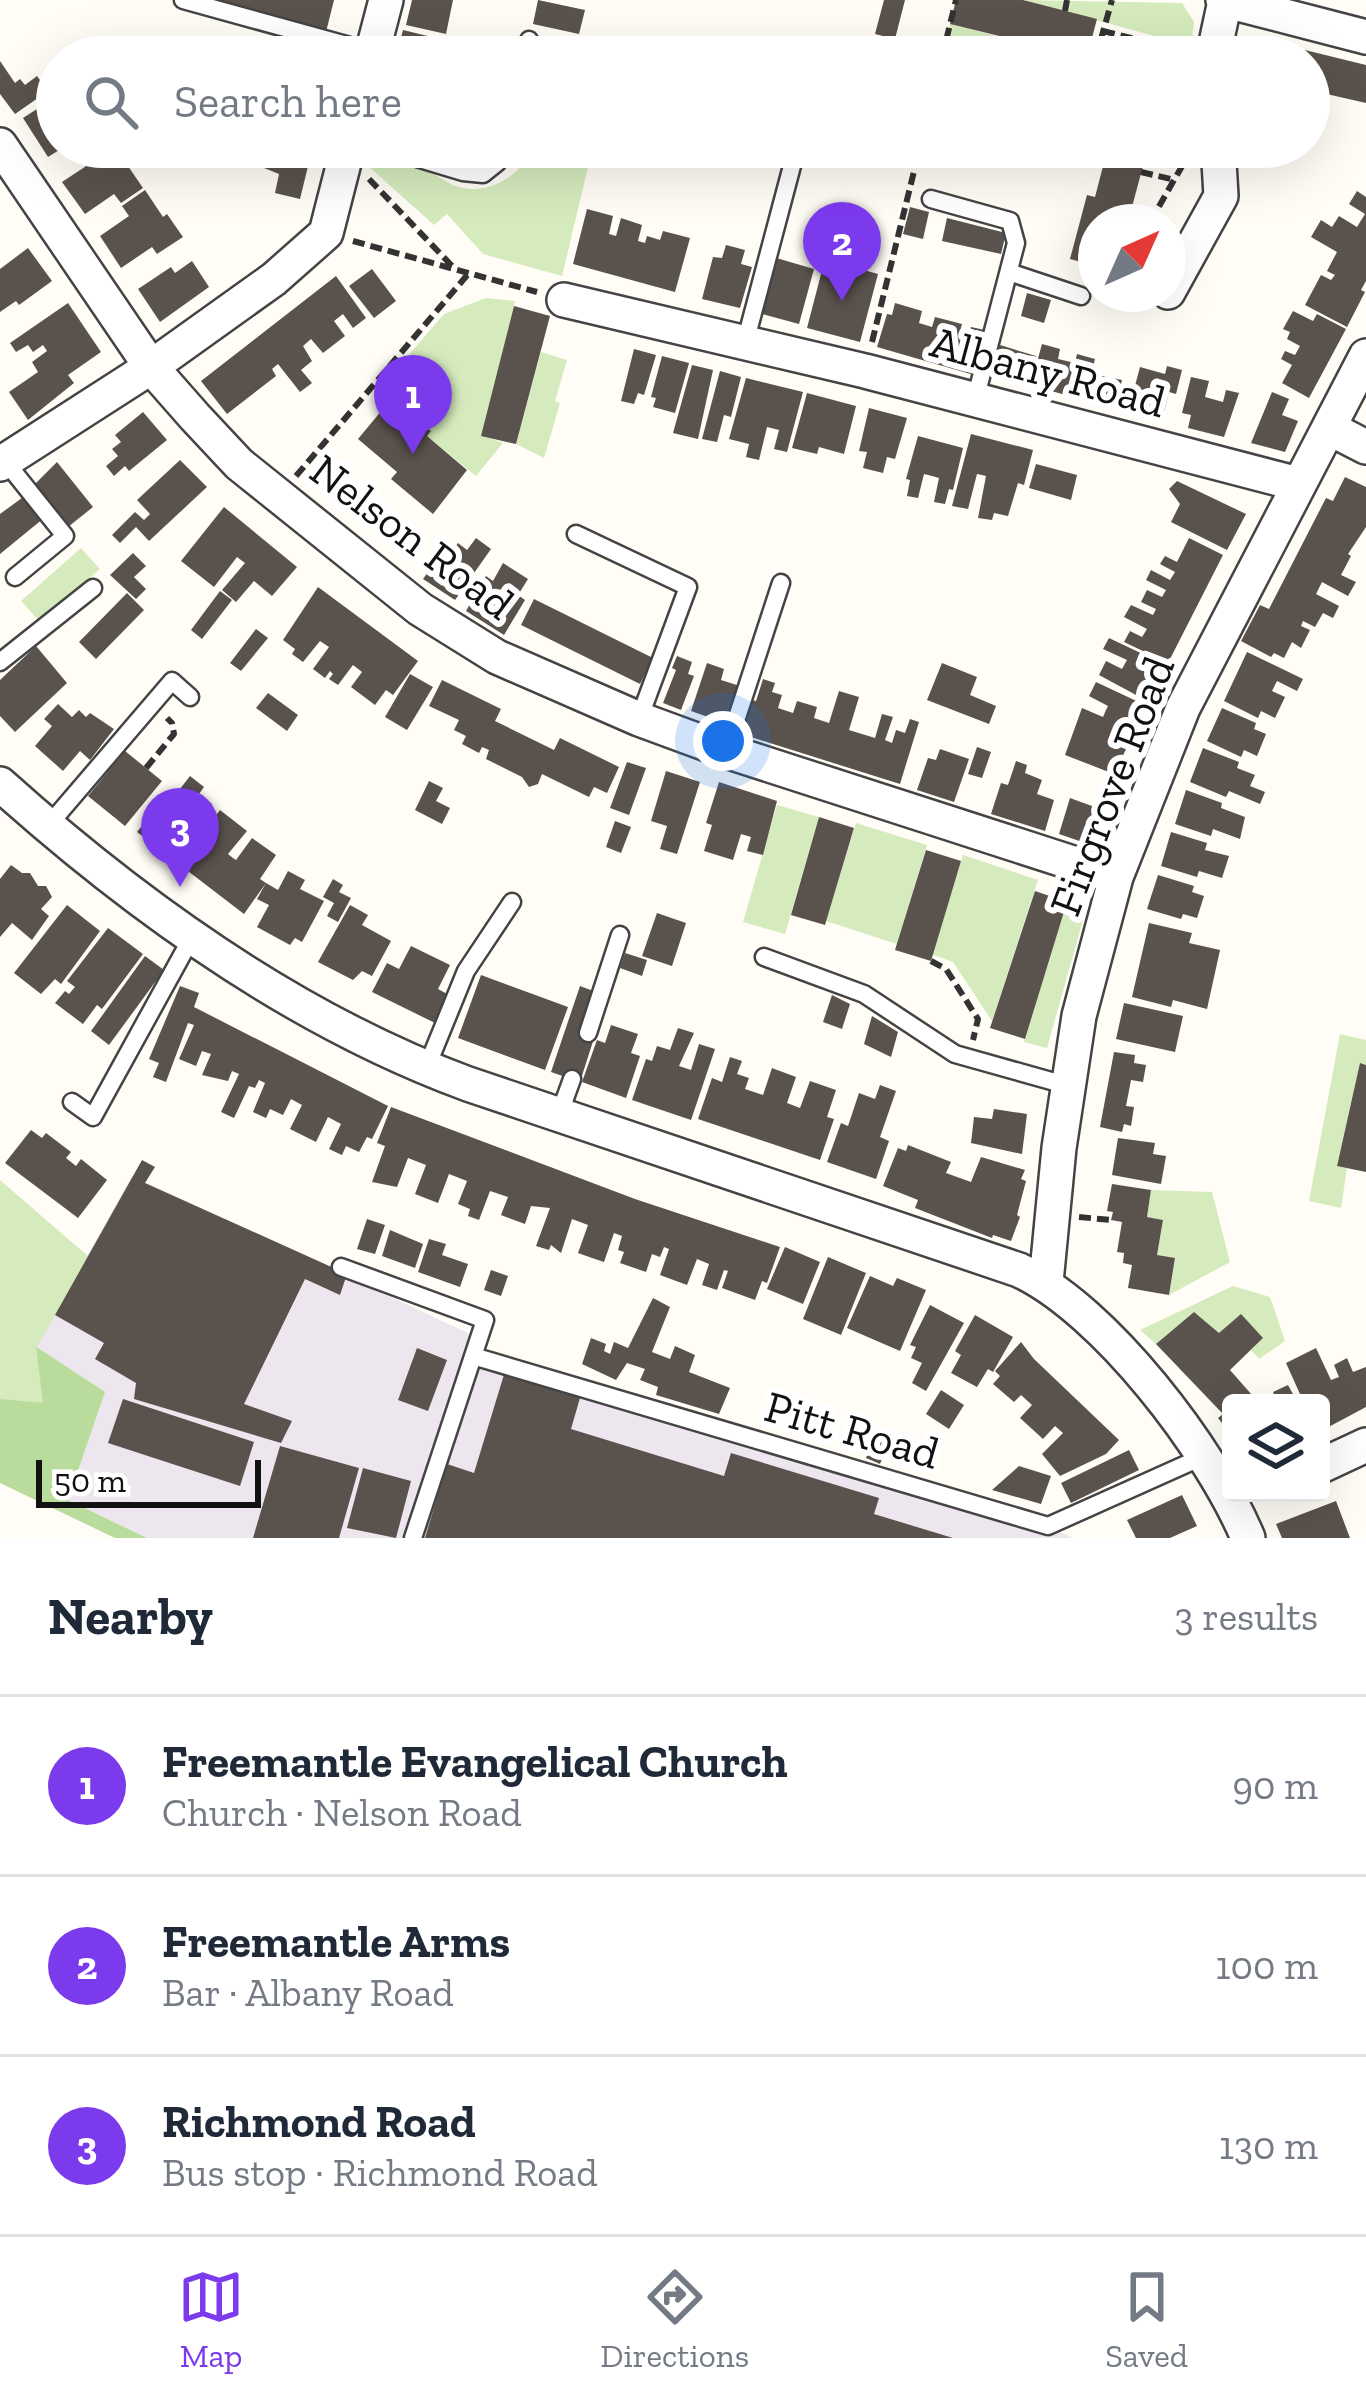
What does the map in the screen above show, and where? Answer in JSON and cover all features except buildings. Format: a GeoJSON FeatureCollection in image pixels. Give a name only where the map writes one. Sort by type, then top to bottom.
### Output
{"type":"FeatureCollection","features":[{"type":"Feature","properties":{"kind":"street"},"geometry":{"type":"LineString","coordinates":[[377,36],[386,0]]}},
{"type":"Feature","properties":{"kind":"street"},"geometry":{"type":"LineString","coordinates":[[1217,36],[1224,0],[1366,37]]}},
{"type":"Feature","properties":{"kind":"street","name":"Nelson Road"},"geometry":{"type":"LineString","coordinates":[[0,145],[151,367],[232,457],[420,609],[496,657],[639,719],[726,752],[1116,877]]}},
{"type":"Feature","properties":{"kind":"street"},"geometry":{"type":"LineString","coordinates":[[2,462],[151,367],[274,279],[326,233],[343,168]]}},
{"type":"Feature","properties":{"kind":"street"},"geometry":{"type":"LineString","coordinates":[[1186,259],[1221,196],[1219,168]]}},
{"type":"Feature","properties":{"kind":"street","name":"Albany Road"},"geometry":{"type":"LineString","coordinates":[[564,300],[865,371],[1298,484]]}},
{"type":"Feature","properties":{"kind":"street","name":"Firgrove Road"},"geometry":{"type":"LineString","coordinates":[[1046,1282],[1079,1016],[1116,877],[1183,708],[1366,356]]}},
{"type":"Feature","properties":{"kind":"street"},"geometry":{"type":"LineString","coordinates":[[1329,428],[1366,447]]}},
{"type":"Feature","properties":{"kind":"street"},"geometry":{"type":"LineString","coordinates":[[0,784],[192,937],[280,995],[426,1069],[1046,1282],[1077,1306],[1134,1368],[1249,1513]]}},
{"type":"Feature","properties":{"kind":"street"},"geometry":{"type":"LineString","coordinates":[[1330,1462],[1366,1445]]}},
{"type":"Feature","properties":{"kind":"lane"},"geometry":{"type":"LineString","coordinates":[[183,0],[307,36]]}},
{"type":"Feature","properties":{"kind":"lane"},"geometry":{"type":"LineString","coordinates":[[450,168],[483,174],[490,168]]}},
{"type":"Feature","properties":{"kind":"lane"},"geometry":{"type":"LineString","coordinates":[[745,343],[791,168]]}},
{"type":"Feature","properties":{"kind":"lane"},"geometry":{"type":"LineString","coordinates":[[931,199],[1010,221],[1016,243],[975,400]]}},
{"type":"Feature","properties":{"kind":"lane"},"geometry":{"type":"LineString","coordinates":[[1009,272],[1078,295]]}},
{"type":"Feature","properties":{"kind":"lane"},"geometry":{"type":"LineString","coordinates":[[2,462],[65,536],[15,577]]}},
{"type":"Feature","properties":{"kind":"lane"},"geometry":{"type":"LineString","coordinates":[[576,534],[688,586],[639,719]]}},
{"type":"Feature","properties":{"kind":"lane"},"geometry":{"type":"LineString","coordinates":[[726,752],[781,583]]}},
{"type":"Feature","properties":{"kind":"lane"},"geometry":{"type":"LineString","coordinates":[[0,662],[93,588]]}},
{"type":"Feature","properties":{"kind":"lane"},"geometry":{"type":"LineString","coordinates":[[47,826],[172,681],[190,697]]}},
{"type":"Feature","properties":{"kind":"lane"},"geometry":{"type":"LineString","coordinates":[[426,1069],[466,971],[512,902]]}},
{"type":"Feature","properties":{"kind":"lane"},"geometry":{"type":"LineString","coordinates":[[588,1033],[620,935]]}},
{"type":"Feature","properties":{"kind":"lane"},"geometry":{"type":"LineString","coordinates":[[73,1102],[93,1117],[192,937]]}},
{"type":"Feature","properties":{"kind":"lane"},"geometry":{"type":"LineString","coordinates":[[764,957],[864,994],[955,1054],[1069,1086]]}},
{"type":"Feature","properties":{"kind":"lane"},"geometry":{"type":"LineString","coordinates":[[559,1115],[572,1079]]}},
{"type":"Feature","properties":{"kind":"lane"},"geometry":{"type":"LineString","coordinates":[[341,1267],[485,1320],[413,1538]]}},
{"type":"Feature","properties":{"kind":"lane","name":"Pitt Road"},"geometry":{"type":"LineString","coordinates":[[473,1356],[1048,1526],[1202,1457]]}},
{"type":"Feature","properties":{"kind":"path"},"geometry":{"type":"LineString","coordinates":[[947,36],[956,0]]}},
{"type":"Feature","properties":{"kind":"path"},"geometry":{"type":"LineString","coordinates":[[1065,10],[1067,0]]}},
{"type":"Feature","properties":{"kind":"path"},"geometry":{"type":"LineString","coordinates":[[1102,36],[1112,0]]}},
{"type":"Feature","properties":{"kind":"path"},"geometry":{"type":"LineString","coordinates":[[1103,31],[1121,36]]}},
{"type":"Feature","properties":{"kind":"path"},"geometry":{"type":"LineString","coordinates":[[363,168],[455,269]]}},
{"type":"Feature","properties":{"kind":"path"},"geometry":{"type":"LineString","coordinates":[[865,371],[915,168]]}},
{"type":"Feature","properties":{"kind":"path"},"geometry":{"type":"LineString","coordinates":[[1161,204],[1182,168]]}},
{"type":"Feature","properties":{"kind":"path"},"geometry":{"type":"LineString","coordinates":[[1142,172],[1175,180]]}},
{"type":"Feature","properties":{"kind":"path"},"geometry":{"type":"LineString","coordinates":[[326,233],[564,300]]}},
{"type":"Feature","properties":{"kind":"path"},"geometry":{"type":"LineString","coordinates":[[280,495],[469,273]]}},
{"type":"Feature","properties":{"kind":"path"},"geometry":{"type":"LineString","coordinates":[[146,768],[174,734],[172,723],[151,706]]}},
{"type":"Feature","properties":{"kind":"path"},"geometry":{"type":"LineString","coordinates":[[931,961],[946,969],[978,1019],[968,1058]]}},
{"type":"Feature","properties":{"kind":"shaded area"},"geometry":{"type":"Polygon","coordinates":[[[132,1176],[468,1333],[474,1356],[1048,1526],[1073,1538],[147,1538],[68,1500],[105,1392],[36,1347],[132,1176]]]}},
{"type":"Feature","properties":{"kind":"green space"},"geometry":{"type":"Polygon","coordinates":[[[1023,0],[1182,3],[1194,22],[1192,36],[1154,36],[1023,0]]]}},
{"type":"Feature","properties":{"kind":"green space"},"geometry":{"type":"Polygon","coordinates":[[[950,24],[997,36],[947,36],[950,24]]]}},
{"type":"Feature","properties":{"kind":"green space"},"geometry":{"type":"Polygon","coordinates":[[[370,168],[413,168],[453,185],[477,189],[519,168],[588,168],[562,276],[483,254],[447,214],[434,225],[370,168]]]}},
{"type":"Feature","properties":{"kind":"green space"},"geometry":{"type":"Polygon","coordinates":[[[486,298],[515,301],[482,435],[503,443],[476,476],[427,436],[431,431],[392,398],[398,391],[387,380],[444,314],[486,298]]]}},
{"type":"Feature","properties":{"kind":"green space"},"geometry":{"type":"Polygon","coordinates":[[[541,352],[567,360],[544,458],[516,444],[541,352]]]}},
{"type":"Feature","properties":{"kind":"green space"},"geometry":{"type":"Polygon","coordinates":[[[81,548],[100,569],[40,622],[21,601],[81,548]]]}},
{"type":"Feature","properties":{"kind":"green space"},"geometry":{"type":"Polygon","coordinates":[[[777,805],[819,817],[785,934],[743,922],[777,805]]]}},
{"type":"Feature","properties":{"kind":"green space"},"geometry":{"type":"Polygon","coordinates":[[[856,823],[927,845],[897,944],[826,921],[856,823]]]}},
{"type":"Feature","properties":{"kind":"green space"},"geometry":{"type":"Polygon","coordinates":[[[963,855],[1038,880],[992,1021],[953,962],[931,954],[963,855]]]}},
{"type":"Feature","properties":{"kind":"green space"},"geometry":{"type":"Polygon","coordinates":[[[1067,902],[1087,906],[1047,1048],[1024,1042],[1067,902]]]}},
{"type":"Feature","properties":{"kind":"green space"},"geometry":{"type":"Polygon","coordinates":[[[1340,1034],[1366,1040],[1366,1065],[1360,1064],[1337,1165],[1347,1168],[1341,1208],[1309,1201],[1340,1034]]]}},
{"type":"Feature","properties":{"kind":"green space"},"geometry":{"type":"Polygon","coordinates":[[[0,1180],[89,1257],[37,1347],[105,1392],[0,1441],[0,1180]]]}},
{"type":"Feature","properties":{"kind":"green space"},"geometry":{"type":"Polygon","coordinates":[[[1151,1190],[1212,1192],[1230,1262],[1169,1295],[1175,1259],[1157,1255],[1163,1220],[1147,1217],[1151,1190]]]}},
{"type":"Feature","properties":{"kind":"green space"},"geometry":{"type":"Polygon","coordinates":[[[1233,1286],[1270,1297],[1285,1341],[1259,1359],[1251,1350],[1263,1338],[1219,1333],[1194,1312],[1156,1344],[1140,1330],[1233,1286]]]}},
{"type":"Feature","properties":{"kind":"green space"},"geometry":{"type":"Polygon","coordinates":[[[36,1347],[105,1392],[68,1500],[147,1538],[115,1538],[0,1483],[0,1399],[43,1403],[36,1347]]]}},
{"type":"Feature","properties":{"kind":"place","name":"Freemantle Arms"},"geometry":{"type":"Point","coordinates":[842,301]}},
{"type":"Feature","properties":{"kind":"place","name":"Freemantle Evangelical Church"},"geometry":{"type":"Point","coordinates":[413,454]}},
{"type":"Feature","properties":{"kind":"place","name":"Richmond Road"},"geometry":{"type":"Point","coordinates":[180,887]}}]}
